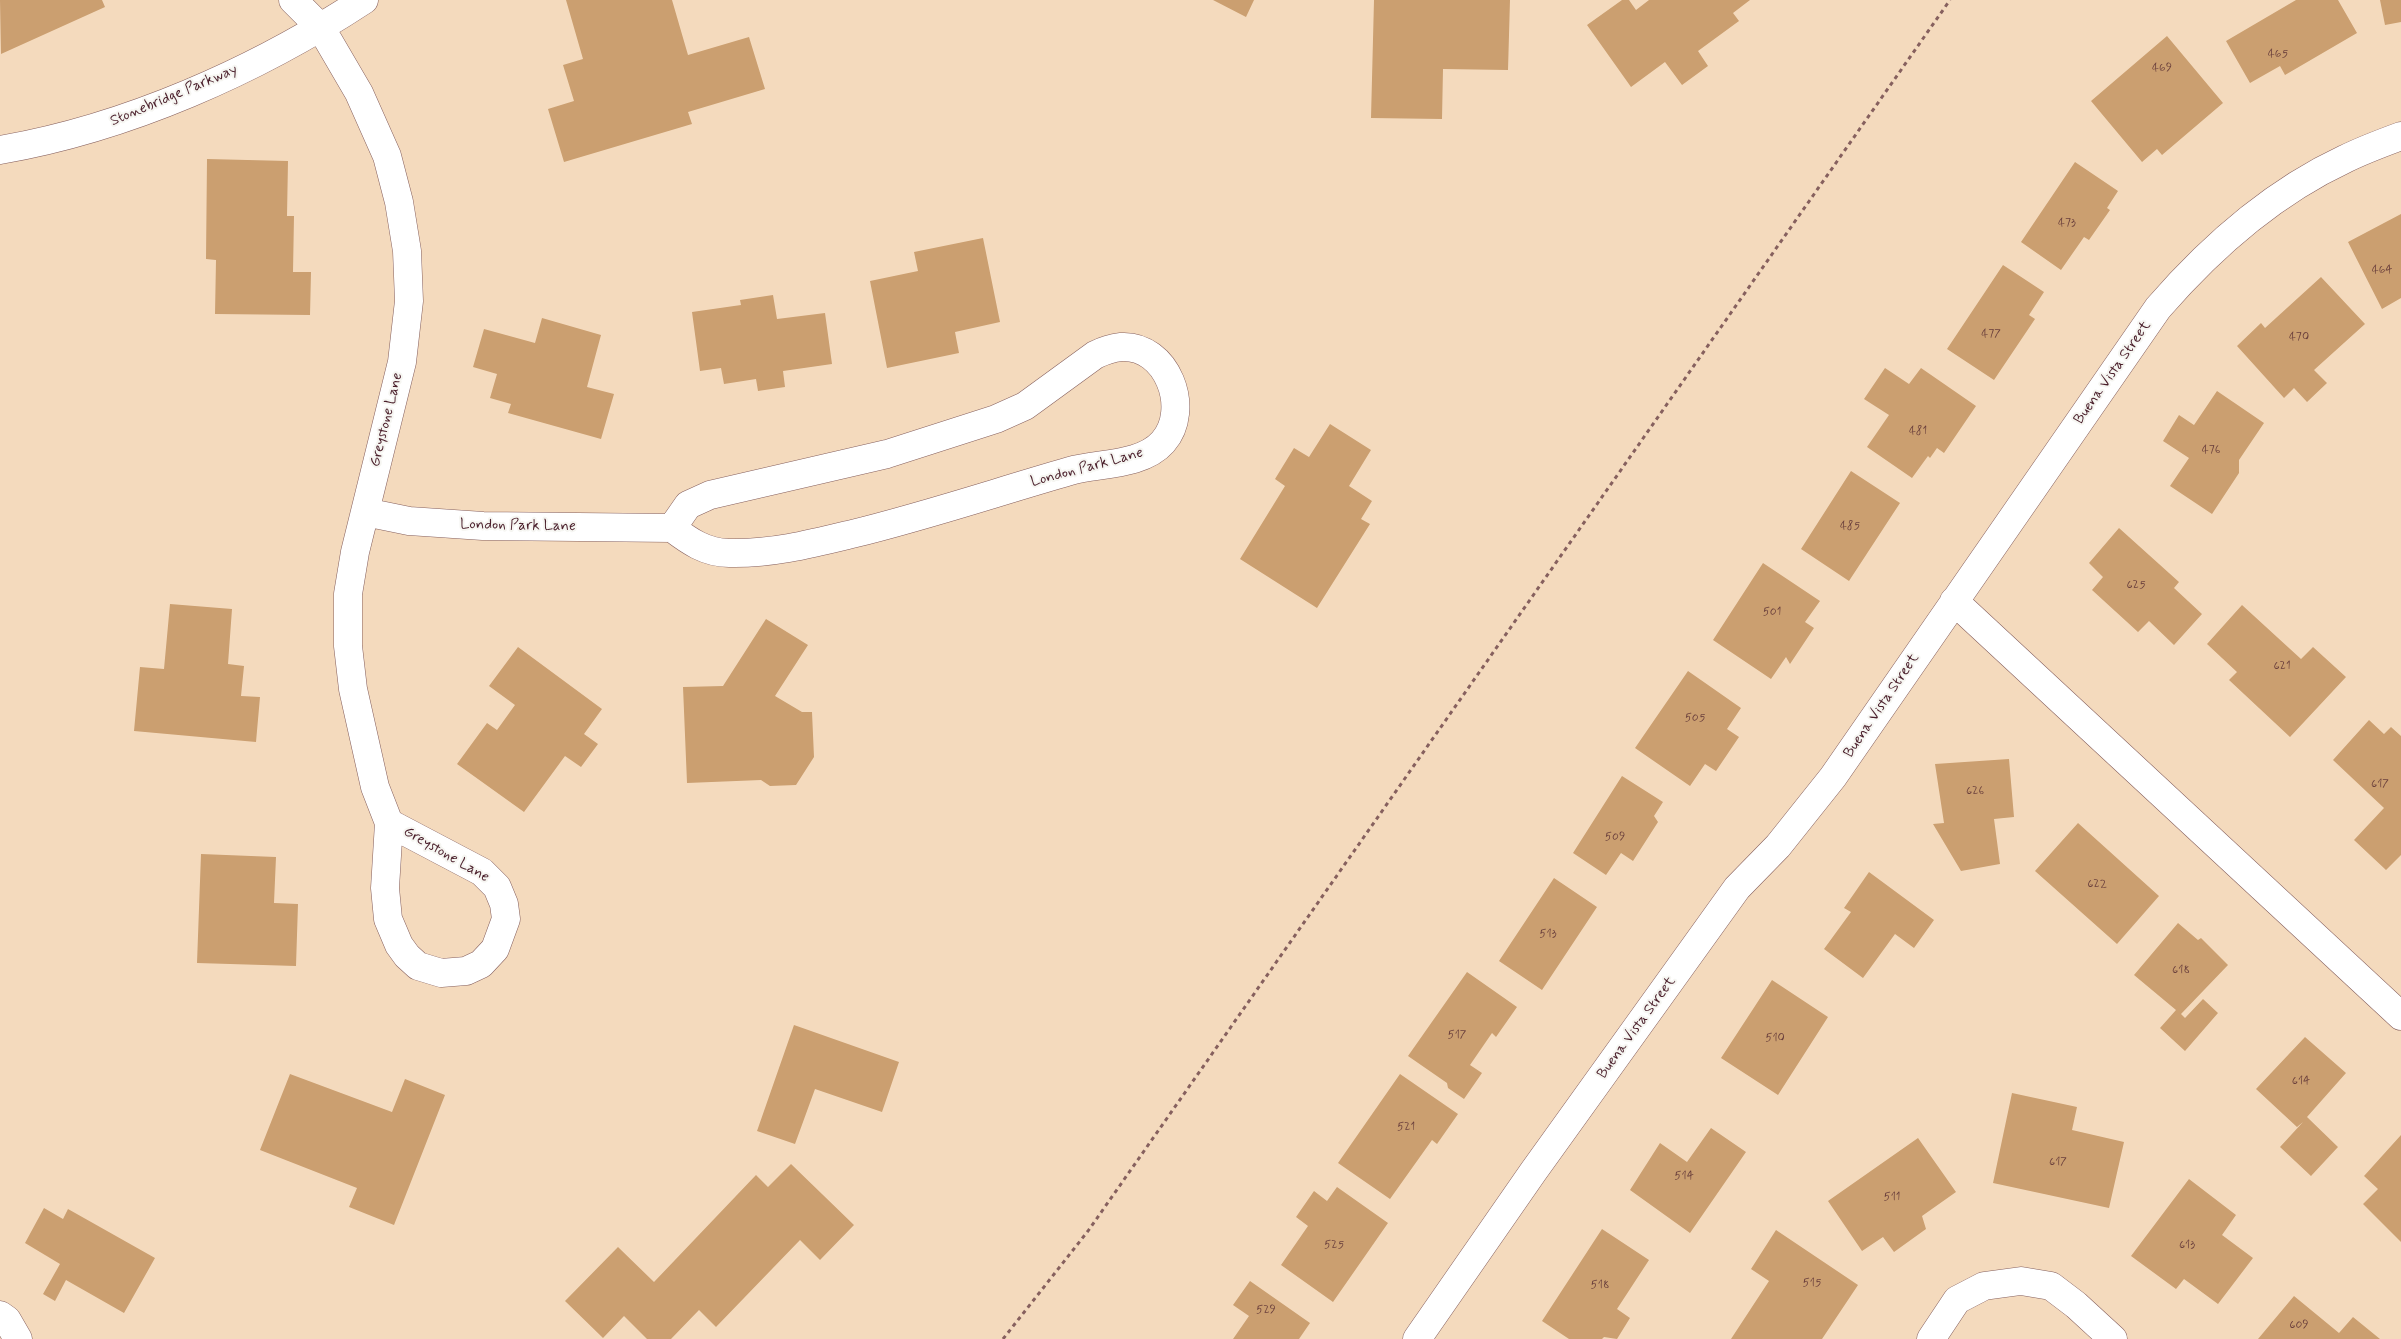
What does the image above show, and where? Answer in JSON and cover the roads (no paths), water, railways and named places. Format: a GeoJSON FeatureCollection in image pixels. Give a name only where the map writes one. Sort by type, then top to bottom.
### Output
{"type":"FeatureCollection","features":[{"type":"Feature","properties":{"kind":"street","name":"Greystone Lane"},"geometry":{"type":"LineString","coordinates":[[293,0],[321,28],[358,93],[387,156],[399,202],[407,251],[409,301],[402,362],[355,552],[348,594],[348,646],[353,689],[376,787],[389,823],[386,905],[388,920],[399,945],[418,966],[440,973],[466,970],[481,964],[495,949],[506,919],[504,904],[497,887],[482,872],[389,823]]}},
{"type":"Feature","properties":{"kind":"street","name":"Stonebridge Parkway"},"geometry":{"type":"LineString","coordinates":[[0,150],[106,125],[200,88],[321,28],[364,0]]}},
{"type":"Feature","properties":{"kind":"street","name":"Buena Vista Street"},"geometry":{"type":"LineString","coordinates":[[1417,1339],[1533,1172],[1737,888],[1778,846],[1833,778],[2158,308],[2178,285],[2232,233],[2292,189],[2344,159],[2401,136]]}},
{"type":"Feature","properties":{"kind":"street","name":"London Park Lane"},"geometry":{"type":"LineString","coordinates":[[365,512],[409,521],[474,525],[672,528],[695,546],[727,553],[790,549],[888,525],[1073,470],[1126,461],[1145,455],[1163,442],[1172,424],[1176,406],[1174,388],[1166,371],[1152,357],[1122,347],[1108,350],[1095,354],[1025,406],[996,419],[887,454],[710,495],[688,505],[672,528]]}},
{"type":"Feature","properties":{"kind":"street"},"geometry":{"type":"LineString","coordinates":[[1954,601],[2401,1016]]}},
{"type":"Feature","properties":{"kind":"street"},"geometry":{"type":"LineString","coordinates":[[1931,1339],[1957,1300],[1984,1286],[2021,1281],[2050,1286],[2076,1305],[2113,1339]]}},
{"type":"Feature","properties":{"kind":"street"},"geometry":{"type":"LineString","coordinates":[[0,1315],[7,1320],[18,1339]]}}]}
